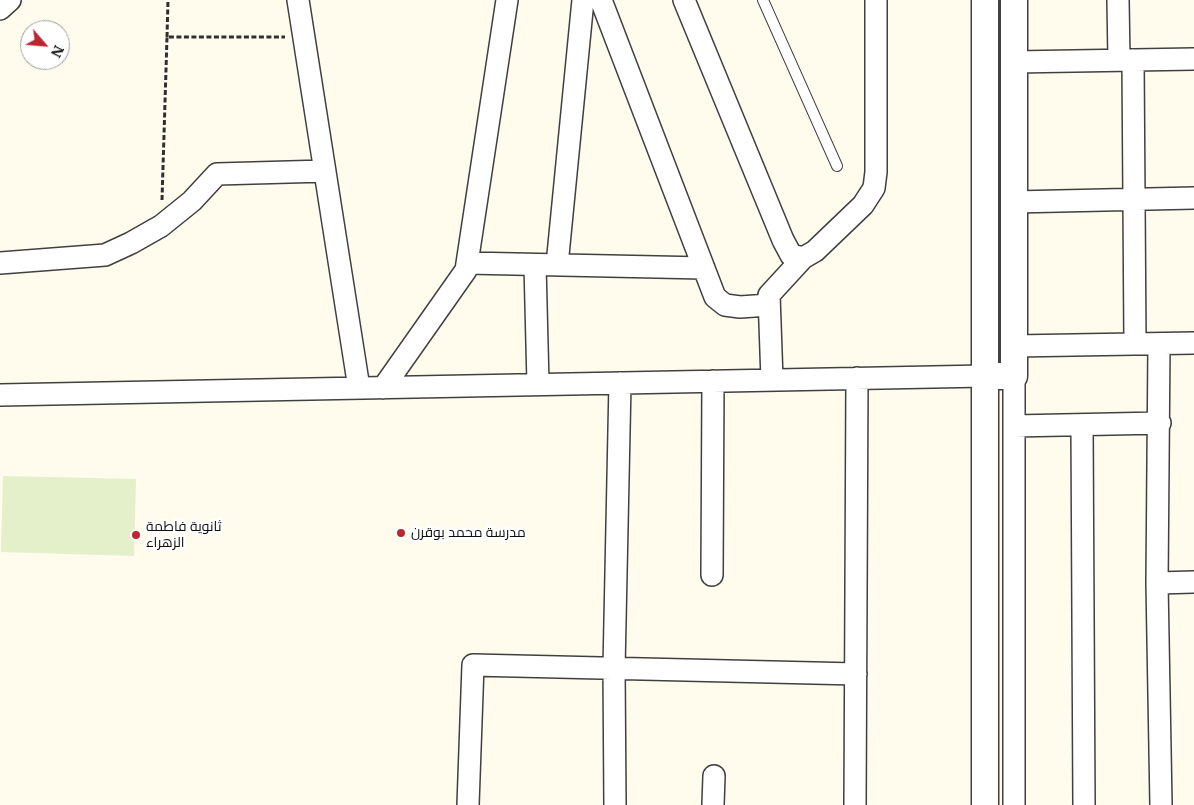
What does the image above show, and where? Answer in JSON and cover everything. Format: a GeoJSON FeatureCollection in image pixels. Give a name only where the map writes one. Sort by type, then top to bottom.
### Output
{"type":"FeatureCollection","features":[{"type":"Feature","properties":{"kind":"street"},"geometry":{"type":"LineString","coordinates":[[0,9],[10,0]]}},
{"type":"Feature","properties":{"kind":"street"},"geometry":{"type":"LineString","coordinates":[[298,0],[359,388]]}},
{"type":"Feature","properties":{"kind":"street"},"geometry":{"type":"LineString","coordinates":[[383,388],[466,270],[508,0]]}},
{"type":"Feature","properties":{"kind":"street"},"geometry":{"type":"LineString","coordinates":[[557,265],[583,0]]}},
{"type":"Feature","properties":{"kind":"street"},"geometry":{"type":"LineString","coordinates":[[601,0],[715,297],[725,305],[740,307],[769,304]]}},
{"type":"Feature","properties":{"kind":"street"},"geometry":{"type":"LineString","coordinates":[[684,0],[783,240],[792,255],[804,258]]}},
{"type":"Feature","properties":{"kind":"street"},"geometry":{"type":"LineString","coordinates":[[772,380],[768,295],[804,258],[815,251],[864,205],[874,188],[876,0]]}},
{"type":"Feature","properties":{"kind":"street"},"geometry":{"type":"LineString","coordinates":[[985,0],[985,805]]}},
{"type":"Feature","properties":{"kind":"street"},"geometry":{"type":"LineString","coordinates":[[1014,0],[1014,805]]}},
{"type":"Feature","properties":{"kind":"street"},"geometry":{"type":"LineString","coordinates":[[1118,0],[1126,60],[1134,199],[1135,344]]}},
{"type":"Feature","properties":{"kind":"street"},"geometry":{"type":"LineString","coordinates":[[1014,62],[1194,59]]}},
{"type":"Feature","properties":{"kind":"street"},"geometry":{"type":"LineString","coordinates":[[0,263],[105,254],[131,244],[161,226],[192,201],[218,174],[325,171]]}},
{"type":"Feature","properties":{"kind":"street"},"geometry":{"type":"LineString","coordinates":[[1014,202],[1194,198]]}},
{"type":"Feature","properties":{"kind":"street"},"geometry":{"type":"LineString","coordinates":[[467,263],[704,268]]}},
{"type":"Feature","properties":{"kind":"street"},"geometry":{"type":"LineString","coordinates":[[535,265],[538,384]]}},
{"type":"Feature","properties":{"kind":"street"},"geometry":{"type":"LineString","coordinates":[[1014,346],[1194,343]]}},
{"type":"Feature","properties":{"kind":"street"},"geometry":{"type":"LineString","coordinates":[[1159,344],[1158,583],[1161,805]]}},
{"type":"Feature","properties":{"kind":"street"},"geometry":{"type":"LineString","coordinates":[[0,395],[1014,376]]}},
{"type":"Feature","properties":{"kind":"street"},"geometry":{"type":"LineString","coordinates":[[855,805],[857,378]]}},
{"type":"Feature","properties":{"kind":"street"},"geometry":{"type":"LineString","coordinates":[[712,575],[713,381]]}},
{"type":"Feature","properties":{"kind":"street"},"geometry":{"type":"LineString","coordinates":[[615,805],[614,668],[620,383]]}},
{"type":"Feature","properties":{"kind":"street"},"geometry":{"type":"LineString","coordinates":[[1014,426],[1160,423]]}},
{"type":"Feature","properties":{"kind":"street"},"geometry":{"type":"LineString","coordinates":[[1082,425],[1084,805]]}},
{"type":"Feature","properties":{"kind":"street"},"geometry":{"type":"LineString","coordinates":[[1158,583],[1194,582]]}},
{"type":"Feature","properties":{"kind":"street"},"geometry":{"type":"LineString","coordinates":[[468,805],[473,665],[856,674]]}},
{"type":"Feature","properties":{"kind":"street"},"geometry":{"type":"LineString","coordinates":[[713,805],[714,776]]}},
{"type":"Feature","properties":{"kind":"lane"},"geometry":{"type":"LineString","coordinates":[[763,0],[837,166]]}},
{"type":"Feature","properties":{"kind":"path"},"geometry":{"type":"LineString","coordinates":[[161,226],[168,0]]}},
{"type":"Feature","properties":{"kind":"path"},"geometry":{"type":"LineString","coordinates":[[167,38],[303,37]]}},
{"type":"Feature","properties":{"kind":"green space"},"geometry":{"type":"Polygon","coordinates":[[[3,476],[136,479],[134,556],[1,552],[3,476]]]}},
{"type":"Feature","properties":{"kind":"place","name":"مدرسة محمد بوقرن"},"geometry":{"type":"Point","coordinates":[401,533]}},
{"type":"Feature","properties":{"kind":"place","name":"ثانوية فاطمة الزهراء"},"geometry":{"type":"Point","coordinates":[136,535]}}]}
